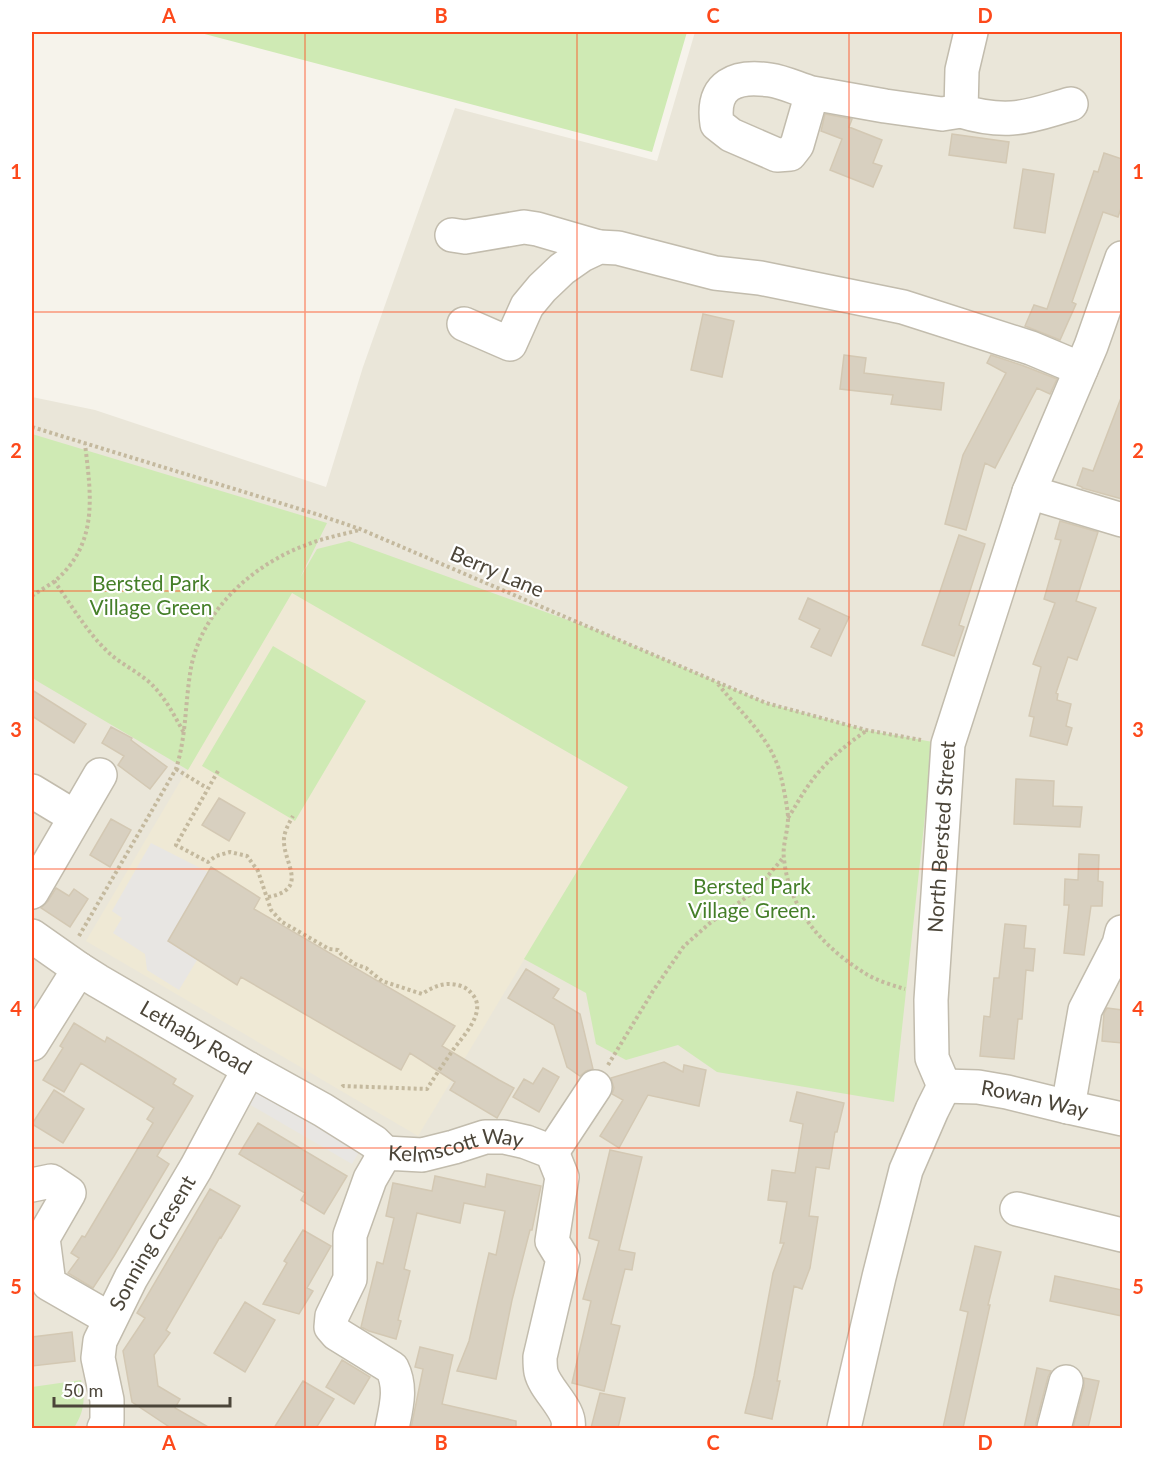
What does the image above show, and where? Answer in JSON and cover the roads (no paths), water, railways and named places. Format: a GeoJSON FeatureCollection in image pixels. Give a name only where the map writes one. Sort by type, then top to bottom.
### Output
{"type":"FeatureCollection","features":[{"type":"Feature","properties":{"kind":"street"},"geometry":{"type":"LineString","coordinates":[[961,111],[962,70],[971,32]]}},
{"type":"Feature","properties":{"kind":"street"},"geometry":{"type":"LineString","coordinates":[[812,93],[942,114],[961,111],[981,117],[1012,118],[1071,104]]}},
{"type":"Feature","properties":{"kind":"street"},"geometry":{"type":"LineString","coordinates":[[452,235],[465,237],[524,227],[537,229],[599,247],[618,248],[715,273],[760,278],[903,307],[1031,348],[1081,369]]}},
{"type":"Feature","properties":{"kind":"street"},"geometry":{"type":"LineString","coordinates":[[464,324],[510,344],[527,306],[542,288],[562,269],[582,255],[599,247]]}},
{"type":"Feature","properties":{"kind":"street","name":"North Bersted Street"},"geometry":{"type":"LineString","coordinates":[[944,1086],[932,1058],[931,1000],[948,744],[1029,492],[1081,369],[1122,258]]}},
{"type":"Feature","properties":{"kind":"street"},"geometry":{"type":"LineString","coordinates":[[1029,492],[1122,520]]}},
{"type":"Feature","properties":{"kind":"street"},"geometry":{"type":"LineString","coordinates":[[32,892],[100,775]]}},
{"type":"Feature","properties":{"kind":"street"},"geometry":{"type":"LineString","coordinates":[[32,791],[75,817]]}},
{"type":"Feature","properties":{"kind":"street","name":"Lethaby Road"},"geometry":{"type":"LineString","coordinates":[[32,936],[78,954],[98,981],[323,1110],[374,1142],[386,1153]]}},
{"type":"Feature","properties":{"kind":"street"},"geometry":{"type":"LineString","coordinates":[[1068,1107],[1085,1010],[1121,940]]}},
{"type":"Feature","properties":{"kind":"street"},"geometry":{"type":"LineString","coordinates":[[32,1044],[78,954]]}},
{"type":"Feature","properties":{"kind":"street","name":"Sonning Cresent"},"geometry":{"type":"LineString","coordinates":[[104,1428],[107,1422],[107,1400],[98,1358],[100,1341],[131,1278],[196,1168],[249,1069]]}},
{"type":"Feature","properties":{"kind":"street"},"geometry":{"type":"LineString","coordinates":[[844,1428],[906,1170],[944,1086]]}},
{"type":"Feature","properties":{"kind":"street","name":"Rowan Way"},"geometry":{"type":"LineString","coordinates":[[944,1086],[978,1087],[1007,1092],[1122,1119]]}},
{"type":"Feature","properties":{"kind":"street"},"geometry":{"type":"LineString","coordinates":[[552,1152],[595,1087]]}},
{"type":"Feature","properties":{"kind":"street","name":"Kelmscott Way"},"geometry":{"type":"LineString","coordinates":[[392,1428],[398,1389],[397,1377],[392,1368],[337,1334],[331,1327],[332,1316],[350,1279],[350,1234],[370,1179],[386,1153],[422,1155],[484,1137],[504,1137],[552,1152],[562,1177],[552,1240],[563,1259],[540,1357],[541,1373],[569,1422],[568,1428]]}},
{"type":"Feature","properties":{"kind":"street"},"geometry":{"type":"LineString","coordinates":[[32,1185],[51,1181],[69,1193],[44,1238],[50,1284],[110,1319]]}},
{"type":"Feature","properties":{"kind":"street"},"geometry":{"type":"LineString","coordinates":[[1017,1209],[1122,1235]]}},
{"type":"Feature","properties":{"kind":"street"},"geometry":{"type":"LineString","coordinates":[[1054,1428],[1066,1382]]}},
{"type":"Feature","properties":{"kind":"park label","name":"Bersted Park Village Green"},"geometry":{"type":"Point","coordinates":[151,596]}},
{"type":"Feature","properties":{"kind":"park label","name":"Bersted Park Village Green."},"geometry":{"type":"Point","coordinates":[752,899]}}]}
